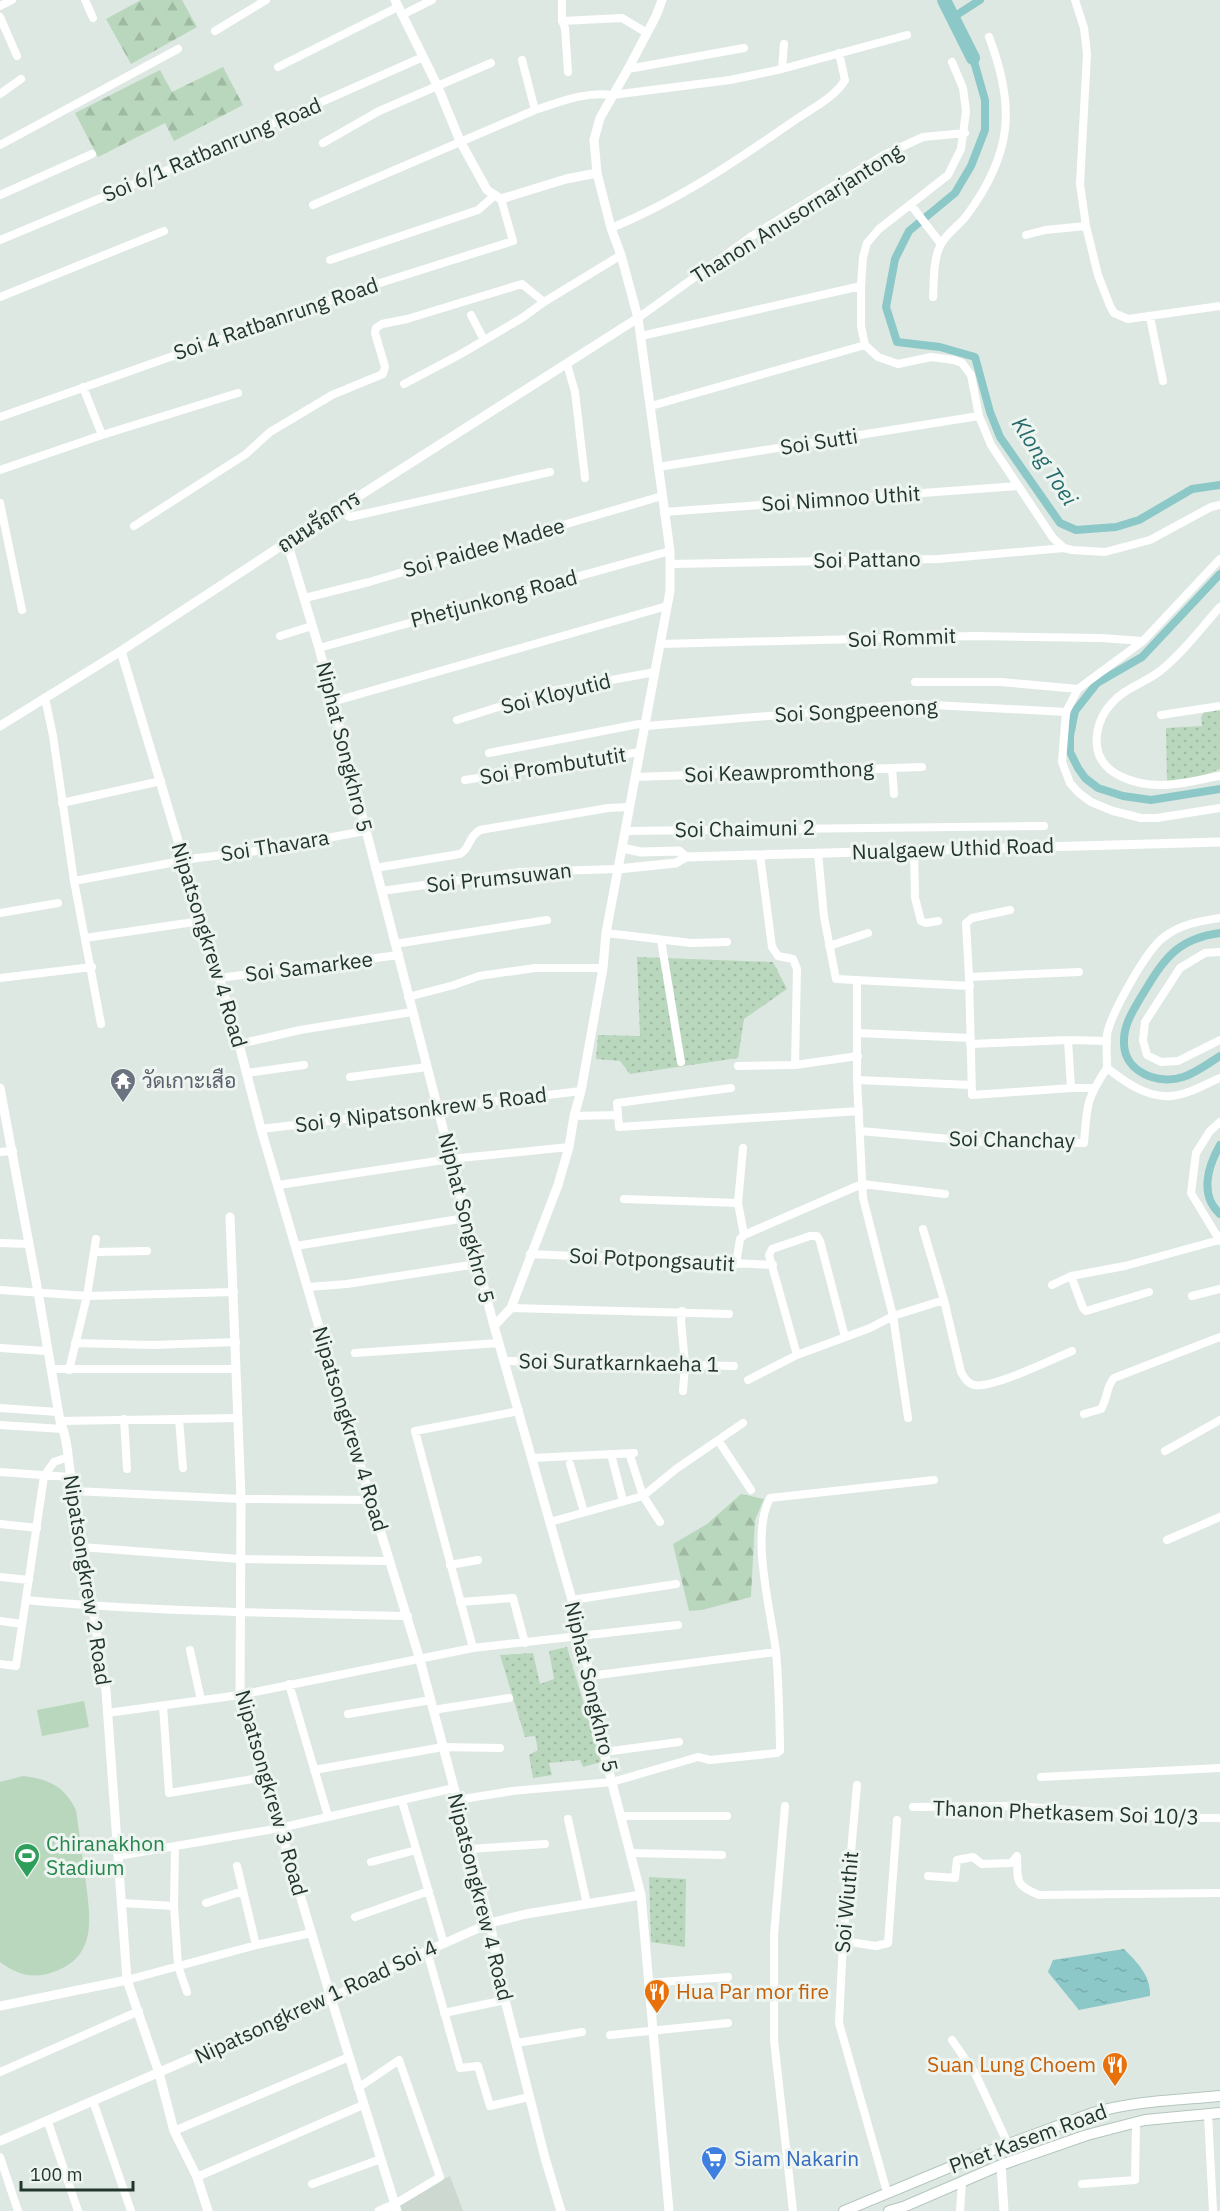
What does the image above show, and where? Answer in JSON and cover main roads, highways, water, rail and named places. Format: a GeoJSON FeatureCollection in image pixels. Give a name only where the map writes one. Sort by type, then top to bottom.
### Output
{"type":"FeatureCollection","features":[{"type":"Feature","properties":{"kind":"main road","name":"Phet Kasem Road"},"geometry":{"type":"LineString","coordinates":[[844,2211],[1008,2144],[1111,2108],[1220,2096]]}},
{"type":"Feature","properties":{"kind":"main road","name":"Phet Kasem Road"},"geometry":{"type":"LineString","coordinates":[[889,2211],[903,2209],[1001,2165],[1087,2135],[1136,2122],[1220,2113]]}},
{"type":"Feature","properties":{"kind":"main road"},"geometry":{"type":"LineString","coordinates":[[995,2150],[1001,2165]]}},
{"type":"Feature","properties":{"kind":"water"},"geometry":{"type":"Polygon","coordinates":[[[1124,1949],[1146,1976],[1150,1996],[1079,2010],[1048,1972],[1053,1960],[1124,1949]]]}},
{"type":"Feature","properties":{"kind":"waterway","name":"Klong Toei"},"geometry":{"type":"LineString","coordinates":[[944,0],[973,58]]}},
{"type":"Feature","properties":{"kind":"waterway"},"geometry":{"type":"LineString","coordinates":[[952,18],[980,0]]}},
{"type":"Feature","properties":{"kind":"waterway","name":"Klong Toei"},"geometry":{"type":"LineString","coordinates":[[973,58],[985,100],[985,130],[971,166],[955,193],[909,231],[895,259],[886,307],[897,342],[940,347],[975,357],[990,412],[1000,437],[1060,523],[1076,530],[1116,527],[1139,520],[1192,489],[1220,485]]}},
{"type":"Feature","properties":{"kind":"waterway","name":"Klong Toei"},"geometry":{"type":"LineString","coordinates":[[1220,574],[1142,657],[1097,683],[1075,711],[1070,736],[1070,752],[1078,768],[1085,778],[1098,788],[1123,796],[1151,800],[1220,789]]}},
{"type":"Feature","properties":{"kind":"waterway","name":"Klong Toei"},"geometry":{"type":"LineString","coordinates":[[1220,933],[1192,940],[1172,954],[1149,984],[1132,1013],[1124,1037],[1126,1054],[1130,1063],[1154,1078],[1174,1079],[1188,1075],[1220,1056]]}},
{"type":"Feature","properties":{"kind":"waterway","name":"Klong Toei"},"geometry":{"type":"LineString","coordinates":[[1220,1145],[1212,1162],[1208,1180],[1209,1198],[1220,1214]]}},
{"type":"Feature","properties":{"kind":"place","name":"วัดเกาะเสือ"},"geometry":{"type":"Point","coordinates":[123,1104]}},
{"type":"Feature","properties":{"kind":"place","name":"Chiranakhon Stadium"},"geometry":{"type":"Point","coordinates":[27,1879]}},
{"type":"Feature","properties":{"kind":"place","name":"Hua Par mor fire"},"geometry":{"type":"Point","coordinates":[657,2015]}},
{"type":"Feature","properties":{"kind":"place","name":"Suan Lung Choem"},"geometry":{"type":"Point","coordinates":[1115,2088]}},
{"type":"Feature","properties":{"kind":"place","name":"Siam Nakarin"},"geometry":{"type":"Point","coordinates":[714,2182]}}]}
